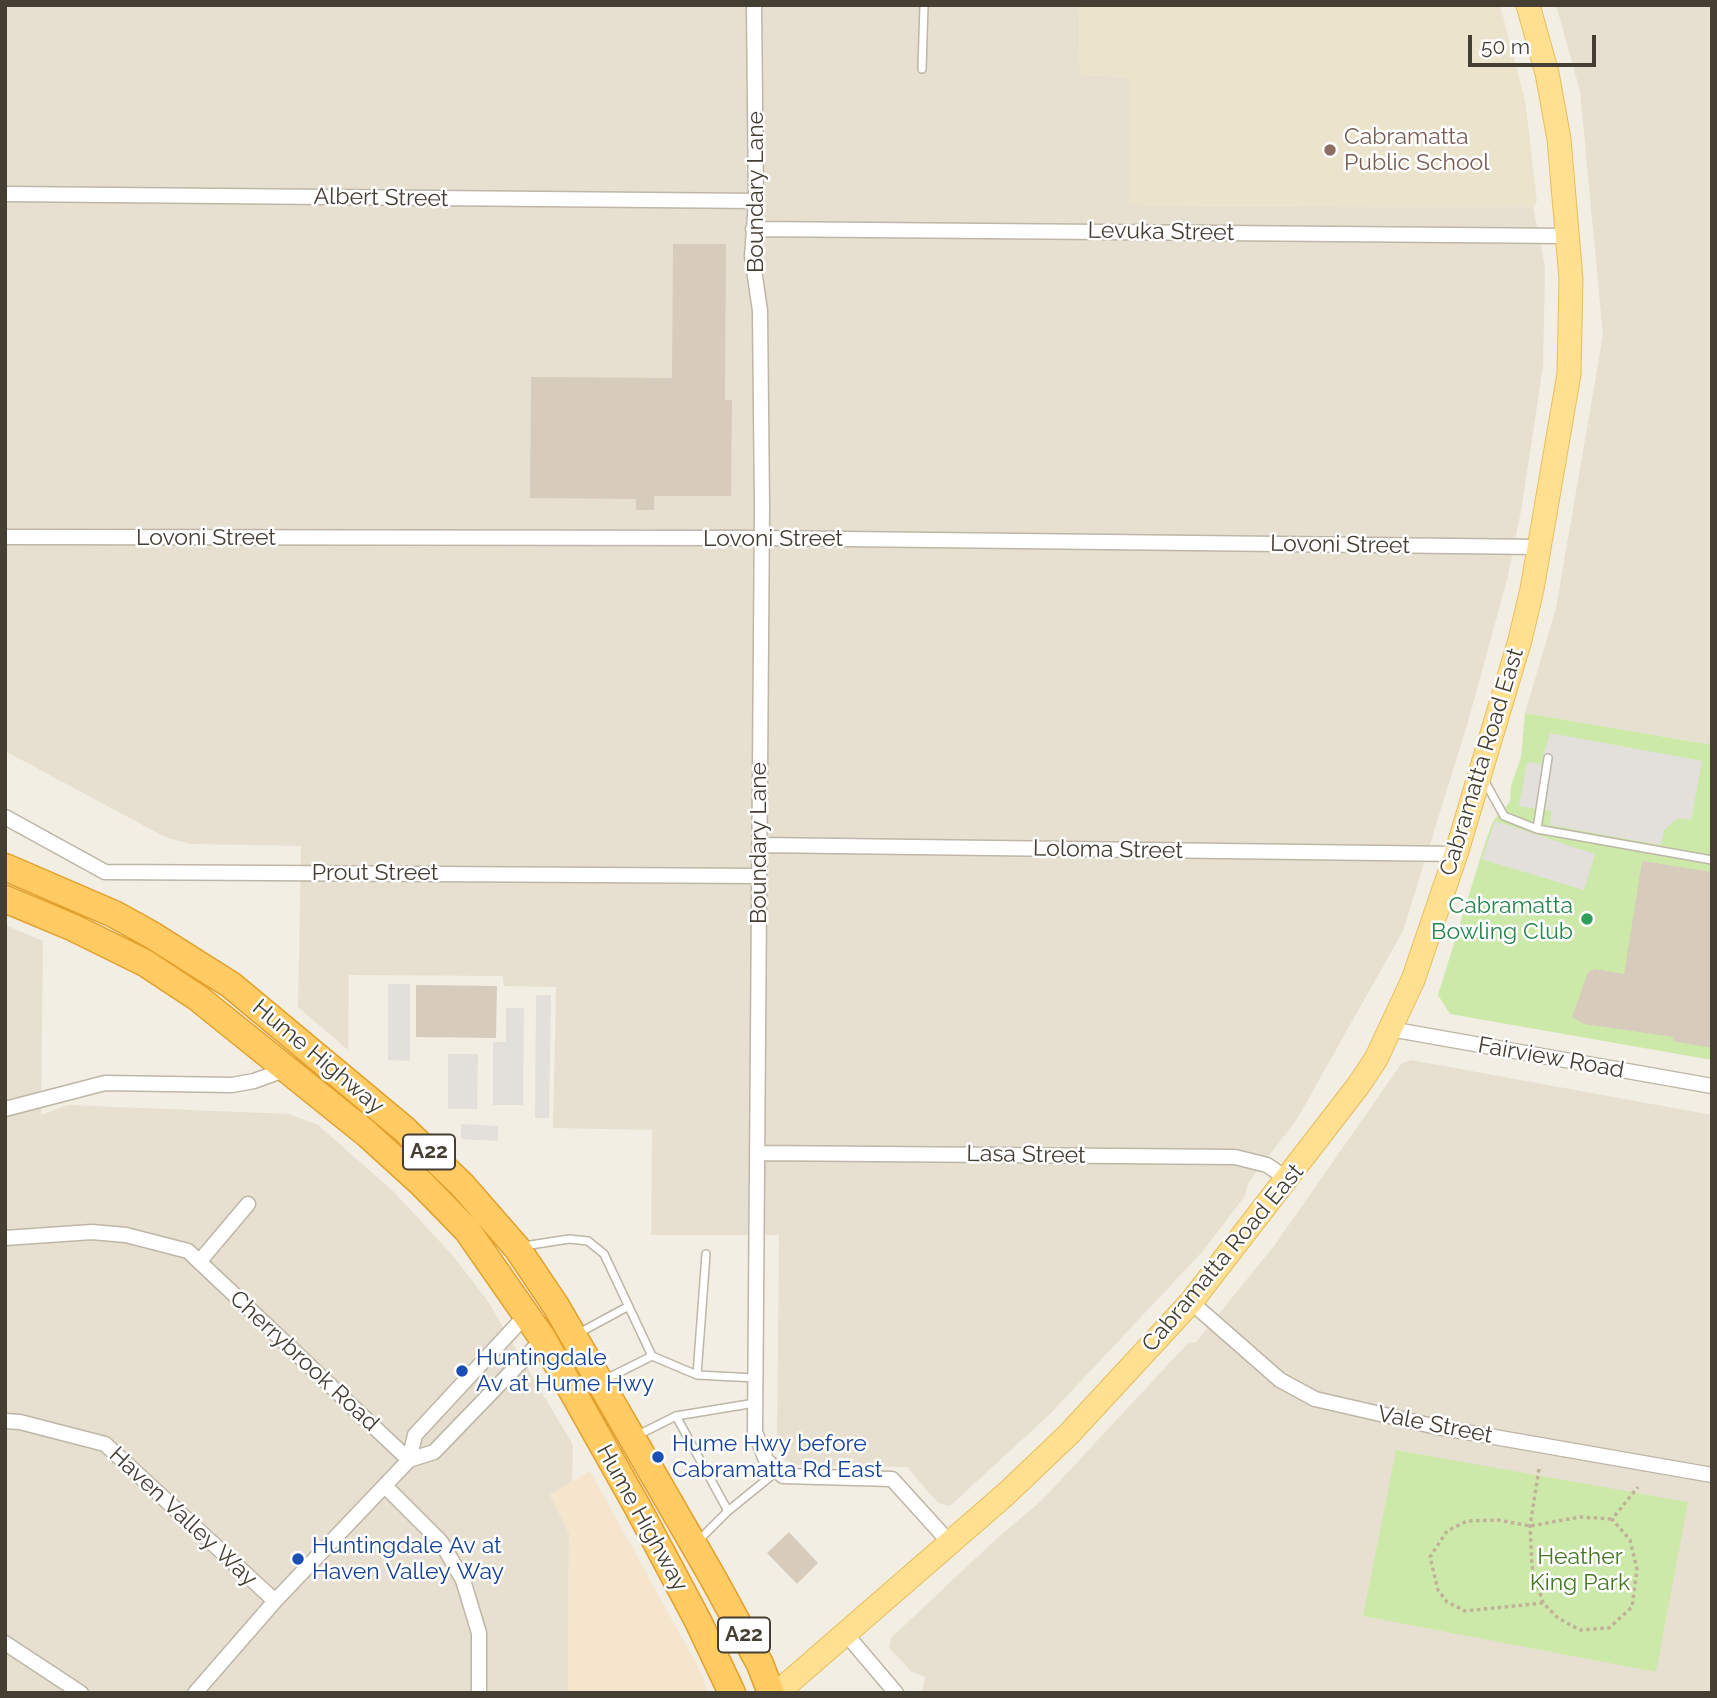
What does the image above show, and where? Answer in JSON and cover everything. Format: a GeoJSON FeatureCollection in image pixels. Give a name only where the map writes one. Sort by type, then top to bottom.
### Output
{"type":"FeatureCollection","features":[{"type":"Feature","properties":{"kind":"highway","name":"Hume Highway"},"geometry":{"type":"LineString","coordinates":[[5,867],[114,914],[230,985],[412,1136],[463,1186],[517,1248],[574,1336],[760,1664],[771,1693]]}},
{"type":"Feature","properties":{"kind":"highway","name":"Hume Highway"},"geometry":{"type":"LineString","coordinates":[[5,899],[145,963],[198,998],[287,1069],[422,1184],[467,1230],[543,1339],[638,1508],[698,1621],[732,1693]]}},
{"type":"Feature","properties":{"kind":"main road","name":"Cabramatta Road East"},"geometry":{"type":"LineString","coordinates":[[777,1693],[950,1543],[1069,1434],[1191,1302],[1289,1180],[1358,1086],[1391,1029],[1413,980],[1456,854],[1520,640],[1540,547],[1569,374],[1572,326],[1568,236],[1559,139],[1547,73],[1528,5]]}},
{"type":"Feature","properties":{"kind":"street","name":"Boundary Lane"},"geometry":{"type":"LineString","coordinates":[[754,5],[756,201],[752,256],[760,311],[760,845],[755,1432],[766,1460],[776,1472]]}},
{"type":"Feature","properties":{"kind":"street","name":"Albert Street"},"geometry":{"type":"LineString","coordinates":[[5,194],[756,201]]}},
{"type":"Feature","properties":{"kind":"street","name":"Levuka Street"},"geometry":{"type":"LineString","coordinates":[[753,229],[1568,236]]}},
{"type":"Feature","properties":{"kind":"street","name":"Lovoni Street"},"geometry":{"type":"LineString","coordinates":[[5,537],[759,538],[1540,547]]}},
{"type":"Feature","properties":{"kind":"street","name":"Prout Street"},"geometry":{"type":"LineString","coordinates":[[5,817],[105,872],[759,876]]}},
{"type":"Feature","properties":{"kind":"street","name":"Loloma Street"},"geometry":{"type":"LineString","coordinates":[[760,845],[1456,854]]}},
{"type":"Feature","properties":{"kind":"street","name":"Fairview Road"},"geometry":{"type":"LineString","coordinates":[[1391,1029],[1712,1086]]}},
{"type":"Feature","properties":{"kind":"street"},"geometry":{"type":"LineString","coordinates":[[5,1109],[105,1083],[232,1085],[254,1081],[287,1069]]}},
{"type":"Feature","properties":{"kind":"street","name":"Lasa Street"},"geometry":{"type":"LineString","coordinates":[[758,1153],[1236,1157],[1267,1165],[1289,1180]]}},
{"type":"Feature","properties":{"kind":"street"},"geometry":{"type":"LineString","coordinates":[[199,1262],[248,1204]]}},
{"type":"Feature","properties":{"kind":"street","name":"Cherrybrook Road"},"geometry":{"type":"LineString","coordinates":[[5,1238],[92,1232],[126,1235],[188,1251],[409,1460]]}},
{"type":"Feature","properties":{"kind":"street","name":"Vale Street"},"geometry":{"type":"LineString","coordinates":[[1191,1302],[1280,1380],[1315,1399],[1437,1427],[1712,1475]]}},
{"type":"Feature","properties":{"kind":"street"},"geometry":{"type":"LineString","coordinates":[[195,1693],[275,1601],[409,1460],[415,1435],[527,1314]]}},
{"type":"Feature","properties":{"kind":"street"},"geometry":{"type":"LineString","coordinates":[[409,1460],[434,1452],[543,1339]]}},
{"type":"Feature","properties":{"kind":"street","name":"Haven Valley Way"},"geometry":{"type":"LineString","coordinates":[[5,1421],[105,1444],[275,1601]]}},
{"type":"Feature","properties":{"kind":"street"},"geometry":{"type":"LineString","coordinates":[[776,1472],[783,1476],[892,1479],[950,1543]]}},
{"type":"Feature","properties":{"kind":"street"},"geometry":{"type":"LineString","coordinates":[[386,1486],[440,1542],[463,1580],[479,1633],[479,1693]]}},
{"type":"Feature","properties":{"kind":"street"},"geometry":{"type":"LineString","coordinates":[[846,1634],[896,1693]]}},
{"type":"Feature","properties":{"kind":"street"},"geometry":{"type":"LineString","coordinates":[[5,1643],[81,1693]]}},
{"type":"Feature","properties":{"kind":"lane"},"geometry":{"type":"LineString","coordinates":[[922,69],[924,5]]}},
{"type":"Feature","properties":{"kind":"lane"},"geometry":{"type":"LineString","coordinates":[[1537,829],[1548,758]]}},
{"type":"Feature","properties":{"kind":"lane"},"geometry":{"type":"LineString","coordinates":[[1480,773],[1504,816],[1537,829],[1712,860]]}},
{"type":"Feature","properties":{"kind":"lane"},"geometry":{"type":"LineString","coordinates":[[517,1248],[569,1239],[589,1241],[604,1254],[652,1356],[697,1375],[755,1378]]}},
{"type":"Feature","properties":{"kind":"lane"},"geometry":{"type":"LineString","coordinates":[[697,1375],[706,1254]]}},
{"type":"Feature","properties":{"kind":"lane"},"geometry":{"type":"LineString","coordinates":[[574,1336],[627,1307]]}},
{"type":"Feature","properties":{"kind":"lane"},"geometry":{"type":"LineString","coordinates":[[600,1382],[652,1356]]}},
{"type":"Feature","properties":{"kind":"lane"},"geometry":{"type":"LineString","coordinates":[[632,1438],[676,1416],[755,1403]]}},
{"type":"Feature","properties":{"kind":"lane"},"geometry":{"type":"LineString","coordinates":[[676,1416],[728,1511]]}},
{"type":"Feature","properties":{"kind":"lane"},"geometry":{"type":"LineString","coordinates":[[694,1545],[728,1511],[776,1472]]}},
{"type":"Feature","properties":{"kind":"path"},"geometry":{"type":"LineString","coordinates":[[1539,1469],[1530,1527],[1532,1566],[1543,1603],[1558,1618],[1580,1630],[1609,1628],[1633,1607],[1637,1569],[1630,1540],[1612,1519],[1580,1517],[1530,1527],[1498,1520],[1467,1521],[1447,1531],[1430,1557],[1438,1590],[1447,1602],[1465,1611],[1543,1603]]}},
{"type":"Feature","properties":{"kind":"path"},"geometry":{"type":"LineString","coordinates":[[1612,1519],[1638,1487]]}},
{"type":"Feature","properties":{"kind":"shaded area"},"geometry":{"type":"Polygon","coordinates":[[[5,5],[1079,5],[1080,75],[1129,77],[1129,205],[1533,207],[1545,267],[1543,367],[1521,511],[1508,576],[1468,722],[1403,931],[1297,1119],[1248,1183],[1245,1196],[1203,1251],[1050,1414],[950,1506],[938,1503],[907,1467],[797,1465],[781,1458],[777,1444],[779,1235],[651,1235],[652,1130],[553,1128],[556,987],[504,986],[503,976],[349,975],[348,1050],[298,1007],[301,846],[190,844],[165,837],[5,751],[5,5]]]}},
{"type":"Feature","properties":{"kind":"shaded area","name":"Cabramatta Public School"},"geometry":{"type":"Polygon","coordinates":[[[1079,5],[1500,5],[1525,100],[1537,201],[1533,207],[1129,205],[1129,77],[1080,75],[1079,5]]]}},
{"type":"Feature","properties":{"kind":"shaded area"},"geometry":{"type":"Polygon","coordinates":[[[1556,5],[1712,5],[1712,745],[1525,713],[1556,608],[1603,335],[1580,91],[1556,5]]]}},
{"type":"Feature","properties":{"kind":"shaded area"},"geometry":{"type":"Polygon","coordinates":[[[1550,733],[1702,761],[1691,820],[1678,818],[1664,830],[1661,845],[1550,825],[1552,811],[1519,806],[1527,762],[1541,764],[1550,733]]]}},
{"type":"Feature","properties":{"kind":"shaded area"},"geometry":{"type":"Polygon","coordinates":[[[1495,821],[1595,854],[1584,890],[1482,859],[1495,821]]]}},
{"type":"Feature","properties":{"kind":"shaded area"},"geometry":{"type":"Polygon","coordinates":[[[5,925],[43,941],[41,1115],[68,1105],[289,1114],[318,1125],[394,1192],[454,1257],[487,1300],[573,1445],[572,1482],[550,1495],[569,1533],[568,1693],[5,1693],[5,925]]]}},
{"type":"Feature","properties":{"kind":"shaded area"},"geometry":{"type":"Polygon","coordinates":[[[388,984],[410,984],[410,1061],[388,1060],[388,984]]]}},
{"type":"Feature","properties":{"kind":"shaded area"},"geometry":{"type":"Polygon","coordinates":[[[536,995],[551,995],[549,1118],[535,1118],[536,995]]]}},
{"type":"Feature","properties":{"kind":"shaded area"},"geometry":{"type":"Polygon","coordinates":[[[506,1008],[524,1008],[523,1105],[493,1105],[493,1042],[506,1042],[506,1008]]]}},
{"type":"Feature","properties":{"kind":"shaded area"},"geometry":{"type":"Polygon","coordinates":[[[448,1054],[478,1054],[477,1109],[448,1109],[448,1054]]]}},
{"type":"Feature","properties":{"kind":"shaded area"},"geometry":{"type":"Polygon","coordinates":[[[1411,1060],[1712,1115],[1712,1693],[922,1693],[925,1677],[912,1672],[889,1648],[891,1638],[995,1540],[1042,1500],[1187,1344],[1196,1342],[1274,1246],[1402,1063],[1411,1060]]]}},
{"type":"Feature","properties":{"kind":"shaded area"},"geometry":{"type":"Polygon","coordinates":[[[461,1124],[498,1126],[498,1141],[461,1139],[461,1124]]]}},
{"type":"Feature","properties":{"kind":"shaded area"},"geometry":{"type":"Polygon","coordinates":[[[590,1471],[701,1672],[708,1693],[568,1693],[569,1533],[550,1495],[590,1471]]]}},
{"type":"Feature","properties":{"kind":"green space","name":"Cabramatta Bowling Club"},"geometry":{"type":"Polygon","coordinates":[[[1525,713],[1712,745],[1712,1060],[1450,1014],[1438,995],[1493,821],[1510,802],[1511,786],[1521,757],[1525,713]]]}},
{"type":"Feature","properties":{"kind":"green space","name":"Heather King Park"},"geometry":{"type":"Polygon","coordinates":[[[1396,1450],[1688,1502],[1656,1672],[1363,1616],[1396,1450]]]}},
{"type":"Feature","properties":{"kind":"building"},"geometry":{"type":"Polygon","coordinates":[[[673,244],[726,244],[725,400],[732,400],[731,496],[654,496],[654,510],[636,510],[636,499],[530,498],[531,377],[672,378],[673,244]]]}},
{"type":"Feature","properties":{"kind":"building"},"geometry":{"type":"Polygon","coordinates":[[[1642,861],[1712,872],[1712,1048],[1673,1041],[1673,1037],[1584,1024],[1572,1017],[1588,972],[1596,969],[1624,974],[1642,861]]]}},
{"type":"Feature","properties":{"kind":"building"},"geometry":{"type":"Polygon","coordinates":[[[416,985],[497,986],[496,1038],[416,1037],[416,985]]]}},
{"type":"Feature","properties":{"kind":"building"},"geometry":{"type":"Polygon","coordinates":[[[789,1532],[818,1563],[797,1584],[767,1553],[789,1532]]]}},
{"type":"Feature","properties":{"kind":"place","name":"Cabramatta Public School"},"geometry":{"type":"Point","coordinates":[1330,150]}},
{"type":"Feature","properties":{"kind":"place","name":"Cabramatta Bowling Club"},"geometry":{"type":"Point","coordinates":[1587,919]}},
{"type":"Feature","properties":{"kind":"place","name":"Huntingdale Av at Hume Hwy"},"geometry":{"type":"Point","coordinates":[462,1371]}},
{"type":"Feature","properties":{"kind":"place","name":"Hume Hwy before Cabramatta Rd East"},"geometry":{"type":"Point","coordinates":[658,1457]}},
{"type":"Feature","properties":{"kind":"place","name":"Huntingdale Av at Haven Valley Way"},"geometry":{"type":"Point","coordinates":[298,1559]}}]}
